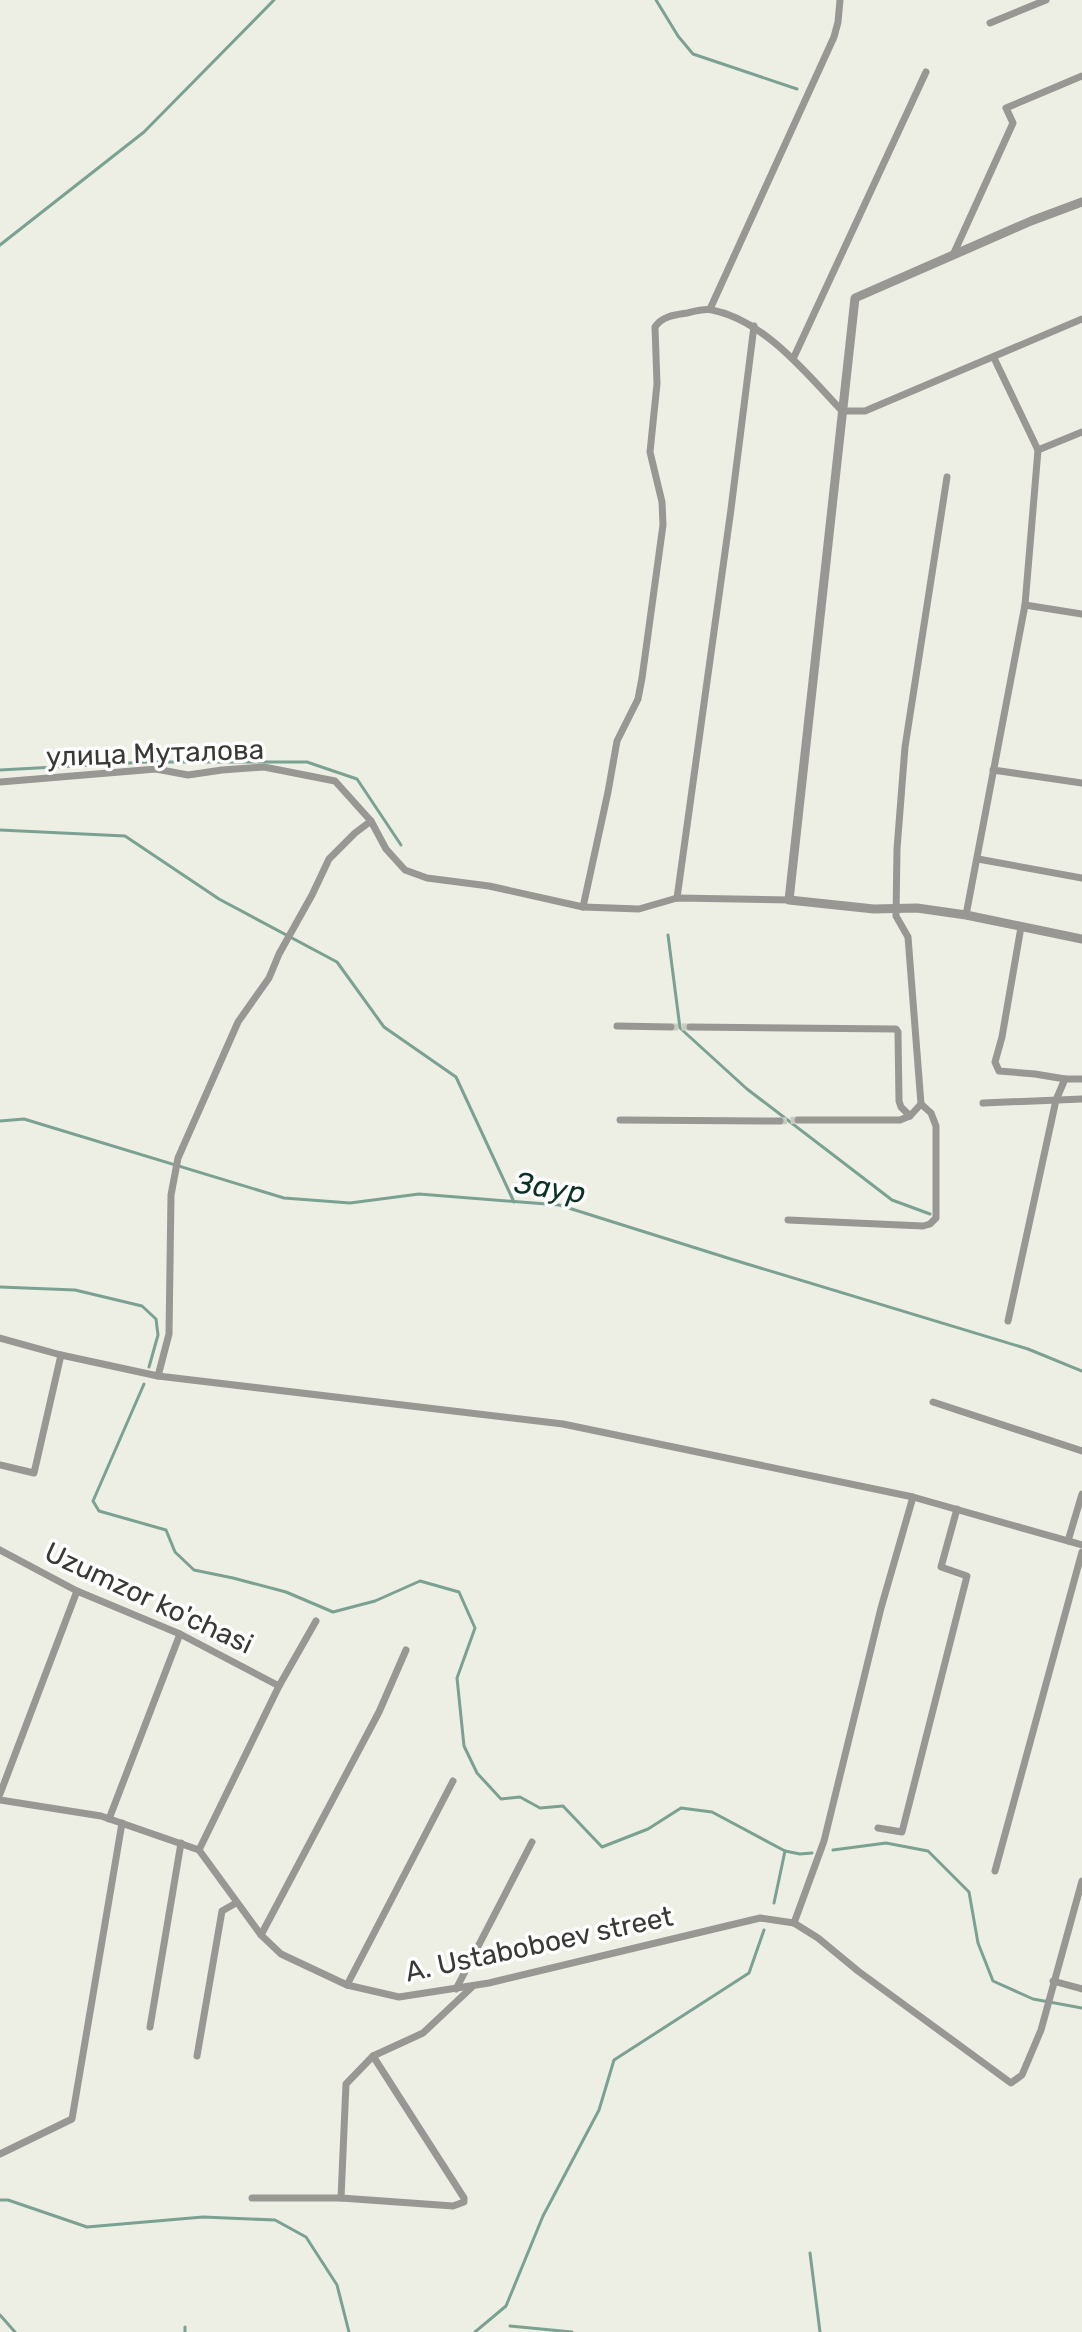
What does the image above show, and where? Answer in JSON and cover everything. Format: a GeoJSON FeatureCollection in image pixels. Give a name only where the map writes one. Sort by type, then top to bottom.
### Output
{"type":"FeatureCollection","features":[{"type":"Feature","properties":{"kind":"street"},"geometry":{"type":"LineString","coordinates":[[710,309],[834,37],[840,0]]}},
{"type":"Feature","properties":{"kind":"street"},"geometry":{"type":"LineString","coordinates":[[990,23],[1046,0]]}},
{"type":"Feature","properties":{"kind":"street"},"geometry":{"type":"LineString","coordinates":[[793,359],[926,72]]}},
{"type":"Feature","properties":{"kind":"street"},"geometry":{"type":"LineString","coordinates":[[953,255],[1013,123],[1006,108],[1082,76]]}},
{"type":"Feature","properties":{"kind":"street"},"geometry":{"type":"LineString","coordinates":[[1082,202],[855,298],[789,900],[966,915],[1082,939]]}},
{"type":"Feature","properties":{"kind":"street"},"geometry":{"type":"LineString","coordinates":[[583,907],[617,741],[638,699],[661,539],[662,502],[650,452],[657,384],[655,327],[664,318],[710,309],[754,326],[793,359],[842,411],[865,411],[1082,319]]}},
{"type":"Feature","properties":{"kind":"street"},"geometry":{"type":"LineString","coordinates":[[677,898],[754,326]]}},
{"type":"Feature","properties":{"kind":"street"},"geometry":{"type":"LineString","coordinates":[[966,915],[1025,605],[1038,450],[994,358]]}},
{"type":"Feature","properties":{"kind":"street"},"geometry":{"type":"LineString","coordinates":[[1038,450],[1082,432]]}},
{"type":"Feature","properties":{"kind":"street"},"geometry":{"type":"LineString","coordinates":[[788,1220],[923,1226],[936,1218],[936,1126],[931,1113],[921,1104],[908,937],[896,916],[896,908],[905,747],[947,477]]}},
{"type":"Feature","properties":{"kind":"street"},"geometry":{"type":"LineString","coordinates":[[1025,605],[1082,614]]}},
{"type":"Feature","properties":{"kind":"street","name":"улица Муталова"},"geometry":{"type":"LineString","coordinates":[[0,782],[156,769],[188,775],[264,767],[335,781],[371,821],[386,849],[405,870],[427,878],[489,886],[583,907],[639,909],[677,898],[789,900]]}},
{"type":"Feature","properties":{"kind":"street"},"geometry":{"type":"LineString","coordinates":[[993,770],[1082,783]]}},
{"type":"Feature","properties":{"kind":"street"},"geometry":{"type":"LineString","coordinates":[[158,1376],[169,1334],[171,1195],[178,1158],[238,1022],[269,978],[329,859],[371,821]]}},
{"type":"Feature","properties":{"kind":"street"},"geometry":{"type":"LineString","coordinates":[[978,859],[1082,878]]}},
{"type":"Feature","properties":{"kind":"street"},"geometry":{"type":"LineString","coordinates":[[1021,927],[995,1062],[999,1071],[1082,1079]]}},
{"type":"Feature","properties":{"kind":"street"},"geometry":{"type":"LineString","coordinates":[[617,1026],[671,1027]]}},
{"type":"Feature","properties":{"kind":"street"},"geometry":{"type":"LineString","coordinates":[[690,1027],[896,1029],[899,1101],[910,1116]]}},
{"type":"Feature","properties":{"kind":"street"},"geometry":{"type":"LineString","coordinates":[[1008,1321],[1056,1100],[1065,1079]]}},
{"type":"Feature","properties":{"kind":"street"},"geometry":{"type":"LineString","coordinates":[[983,1103],[1082,1099]]}},
{"type":"Feature","properties":{"kind":"street"},"geometry":{"type":"LineString","coordinates":[[798,1120],[900,1120],[910,1116],[921,1104]]}},
{"type":"Feature","properties":{"kind":"street"},"geometry":{"type":"LineString","coordinates":[[620,1120],[780,1121]]}},
{"type":"Feature","properties":{"kind":"street"},"geometry":{"type":"LineString","coordinates":[[0,1338],[158,1376],[563,1424],[913,1497],[1082,1545]]}},
{"type":"Feature","properties":{"kind":"street"},"geometry":{"type":"LineString","coordinates":[[0,1465],[34,1473],[61,1355]]}},
{"type":"Feature","properties":{"kind":"street"},"geometry":{"type":"LineString","coordinates":[[933,1402],[1082,1451]]}},
{"type":"Feature","properties":{"kind":"street"},"geometry":{"type":"LineString","coordinates":[[1068,1541],[1082,1494]]}},
{"type":"Feature","properties":{"kind":"street"},"geometry":{"type":"LineString","coordinates":[[794,1923],[824,1841],[881,1608],[913,1497]]}},
{"type":"Feature","properties":{"kind":"street"},"geometry":{"type":"LineString","coordinates":[[878,1828],[902,1832],[967,1576],[941,1567],[957,1509]]}},
{"type":"Feature","properties":{"kind":"street","name":"Uzumzor ko'chasi"},"geometry":{"type":"LineString","coordinates":[[0,1550],[77,1591],[180,1634],[279,1686]]}},
{"type":"Feature","properties":{"kind":"street"},"geometry":{"type":"LineString","coordinates":[[995,1871],[1082,1552]]}},
{"type":"Feature","properties":{"kind":"street"},"geometry":{"type":"LineString","coordinates":[[0,1794],[77,1591]]}},
{"type":"Feature","properties":{"kind":"street"},"geometry":{"type":"LineString","coordinates":[[0,1800],[109,1819],[199,1850],[279,1686],[316,1621]]}},
{"type":"Feature","properties":{"kind":"street"},"geometry":{"type":"LineString","coordinates":[[109,1819],[180,1634]]}},
{"type":"Feature","properties":{"kind":"street"},"geometry":{"type":"LineString","coordinates":[[261,1935],[379,1712],[406,1650]]}},
{"type":"Feature","properties":{"kind":"street"},"geometry":{"type":"LineString","coordinates":[[347,1985],[453,1781]]}},
{"type":"Feature","properties":{"kind":"street"},"geometry":{"type":"LineString","coordinates":[[0,2154],[72,2119],[122,1823]]}},
{"type":"Feature","properties":{"kind":"street"},"geometry":{"type":"LineString","coordinates":[[456,1989],[532,1842]]}},
{"type":"Feature","properties":{"kind":"street"},"geometry":{"type":"LineString","coordinates":[[150,2027],[181,1843]]}},
{"type":"Feature","properties":{"kind":"street","name":"A. Ustaboboev street"},"geometry":{"type":"LineString","coordinates":[[199,1850],[261,1935],[281,1954],[347,1985],[399,1997],[473,1986],[760,1918],[794,1923],[818,1938],[1011,2083],[1022,2075],[1041,2030],[1053,1981]]}},
{"type":"Feature","properties":{"kind":"street"},"geometry":{"type":"LineString","coordinates":[[1082,1881],[1053,1981],[1082,1989]]}},
{"type":"Feature","properties":{"kind":"street"},"geometry":{"type":"LineString","coordinates":[[197,2056],[222,1911],[236,1903]]}},
{"type":"Feature","properties":{"kind":"street"},"geometry":{"type":"LineString","coordinates":[[1070,1922],[1082,1925]]}},
{"type":"Feature","properties":{"kind":"street"},"geometry":{"type":"LineString","coordinates":[[341,2198],[346,2084],[373,2056],[423,2033],[473,1986]]}},
{"type":"Feature","properties":{"kind":"street"},"geometry":{"type":"LineString","coordinates":[[252,2198],[341,2198],[447,2206],[458,2206],[464,2202],[373,2056]]}},
{"type":"Feature","properties":{"kind":"waterway"},"geometry":{"type":"LineString","coordinates":[[0,245],[144,132],[274,0]]}},
{"type":"Feature","properties":{"kind":"waterway"},"geometry":{"type":"LineString","coordinates":[[656,0],[693,54],[797,89]]}},
{"type":"Feature","properties":{"kind":"waterway"},"geometry":{"type":"LineString","coordinates":[[0,770],[147,762],[307,762],[357,779],[401,845]]}},
{"type":"Feature","properties":{"kind":"waterway"},"geometry":{"type":"LineString","coordinates":[[0,830],[125,836],[219,899],[337,962],[384,1027],[456,1077],[514,1202]]}},
{"type":"Feature","properties":{"kind":"waterway"},"geometry":{"type":"LineString","coordinates":[[668,935],[680,1028],[747,1089],[892,1200],[930,1214]]}},
{"type":"Feature","properties":{"kind":"waterway","name":"Заур"},"geometry":{"type":"LineString","coordinates":[[0,1121],[24,1119],[284,1198],[350,1203],[419,1194],[559,1205],[1028,1349],[1082,1371]]}},
{"type":"Feature","properties":{"kind":"waterway"},"geometry":{"type":"LineString","coordinates":[[0,1287],[75,1290],[142,1306],[156,1319],[158,1335],[149,1367]]}},
{"type":"Feature","properties":{"kind":"waterway"},"geometry":{"type":"LineString","coordinates":[[144,1384],[93,1501],[99,1511],[166,1530],[175,1552],[194,1570],[286,1592],[333,1612],[375,1601],[420,1581],[459,1592],[475,1628],[457,1678],[464,1746],[477,1773],[501,1799],[520,1797],[540,1808],[563,1806],[602,1847],[648,1829],[681,1808],[712,1812],[785,1851],[812,1853]]}},
{"type":"Feature","properties":{"kind":"waterway"},"geometry":{"type":"LineString","coordinates":[[833,1850],[886,1843],[928,1851],[969,1892],[978,1943],[993,1981],[1033,1999],[1082,2008]]}},
{"type":"Feature","properties":{"kind":"waterway"},"geometry":{"type":"LineString","coordinates":[[774,1903],[785,1851]]}},
{"type":"Feature","properties":{"kind":"waterway"},"geometry":{"type":"LineString","coordinates":[[475,2332],[506,2306],[543,2216],[599,2110],[614,2060],[749,1973],[764,1930]]}},
{"type":"Feature","properties":{"kind":"waterway"},"geometry":{"type":"LineString","coordinates":[[0,2200],[87,2227],[203,2217],[275,2220],[306,2237],[337,2285],[349,2332]]}},
{"type":"Feature","properties":{"kind":"waterway"},"geometry":{"type":"LineString","coordinates":[[810,2253],[820,2332]]}},
{"type":"Feature","properties":{"kind":"waterway"},"geometry":{"type":"LineString","coordinates":[[0,2315],[15,2332]]}},
{"type":"Feature","properties":{"kind":"waterway"},"geometry":{"type":"LineString","coordinates":[[510,2326],[572,2332]]}},
{"type":"Feature","properties":{"kind":"waterway"},"geometry":{"type":"LineString","coordinates":[[185,2327],[185,2332]]}},
{"type":"Feature","properties":{"kind":"tunnel"},"geometry":{"type":"LineString","coordinates":[[671,1027],[690,1027]]}},
{"type":"Feature","properties":{"kind":"tunnel"},"geometry":{"type":"LineString","coordinates":[[780,1121],[798,1120]]}}]}
